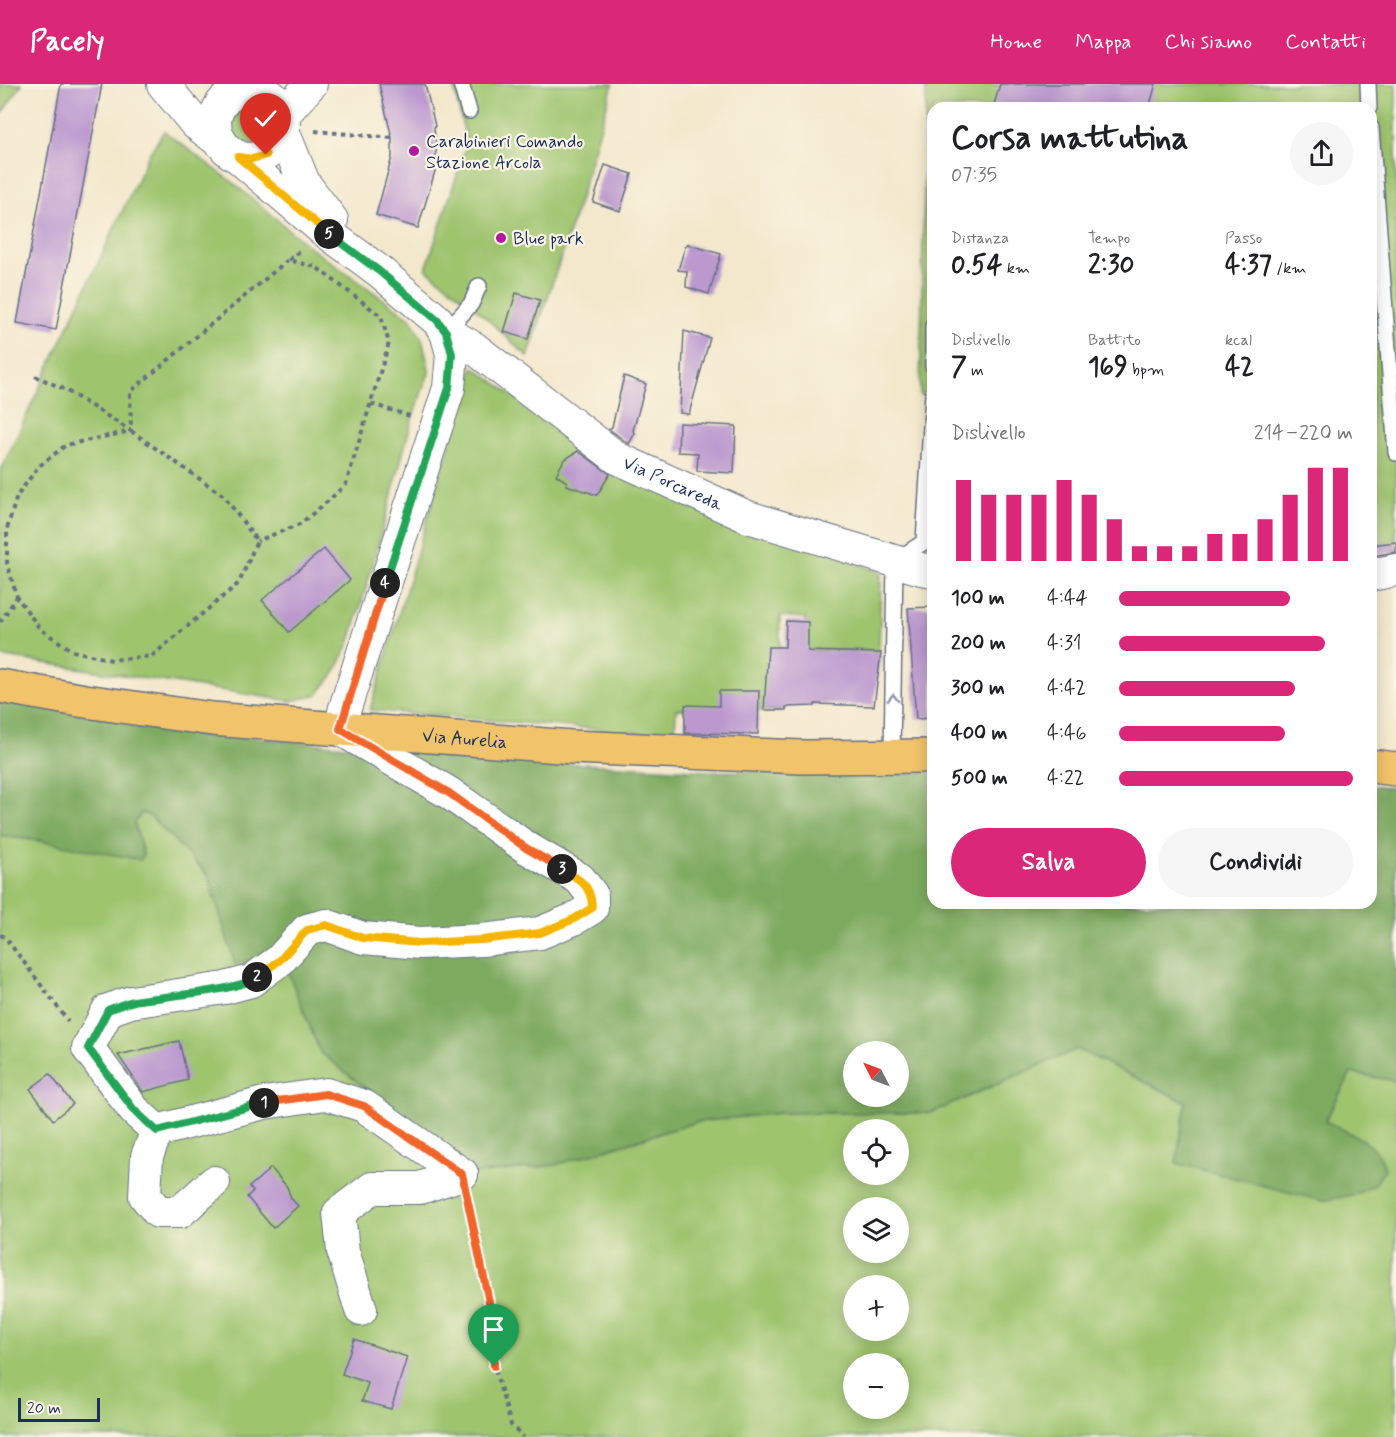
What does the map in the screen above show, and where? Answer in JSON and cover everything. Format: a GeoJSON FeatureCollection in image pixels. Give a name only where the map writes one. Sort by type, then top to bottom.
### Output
{"type":"FeatureCollection","features":[{"type":"Feature","properties":{"kind":"main road","name":"Via Aurelia"},"geometry":{"type":"LineString","coordinates":[[0,686],[85,702],[212,719],[572,747],[801,757],[927,756]]}},
{"type":"Feature","properties":{"kind":"main road"},"geometry":{"type":"LineString","coordinates":[[1377,767],[1396,769]]}},
{"type":"Feature","properties":{"kind":"street"},"geometry":{"type":"LineString","coordinates":[[163,84],[195,123],[322,229],[355,252]]}},
{"type":"Feature","properties":{"kind":"street"},"geometry":{"type":"LineString","coordinates":[[311,84],[291,126],[278,146],[266,155],[252,159],[229,150],[216,132],[215,120],[218,109],[224,99],[234,92],[249,86],[267,93],[278,102],[291,126],[304,183],[355,252]]}},
{"type":"Feature","properties":{"kind":"street","name":"Via Porcareda"},"geometry":{"type":"LineString","coordinates":[[355,252],[437,320],[446,332],[474,348],[617,458],[748,517],[927,569]]}},
{"type":"Feature","properties":{"kind":"street"},"geometry":{"type":"LineString","coordinates":[[157,1131],[134,1110],[88,1048],[108,1010],[131,1002],[225,988],[251,981],[280,960],[307,930],[326,925],[363,938],[420,943],[482,940],[540,933],[574,919],[592,908],[592,895],[580,879],[526,848],[449,793],[340,729],[348,696],[449,388],[452,354],[446,332]]}},
{"type":"Feature","properties":{"kind":"street"},"geometry":{"type":"LineString","coordinates":[[1377,574],[1396,570]]}},
{"type":"Feature","properties":{"kind":"street"},"geometry":{"type":"LineString","coordinates":[[157,1131],[264,1103],[326,1094],[364,1106],[462,1174]]}},
{"type":"Feature","properties":{"kind":"street"},"geometry":{"type":"LineString","coordinates":[[157,1131],[147,1156],[145,1196],[158,1212],[180,1212],[214,1182]]}},
{"type":"Feature","properties":{"kind":"street"},"geometry":{"type":"LineString","coordinates":[[361,1310],[343,1251],[339,1212],[372,1188],[420,1188],[462,1174]]}},
{"type":"Feature","properties":{"kind":"lane"},"geometry":{"type":"LineString","coordinates":[[461,84],[469,111]]}},
{"type":"Feature","properties":{"kind":"lane"},"geometry":{"type":"LineString","coordinates":[[1368,84],[1370,102]]}},
{"type":"Feature","properties":{"kind":"lane"},"geometry":{"type":"LineString","coordinates":[[1377,206],[1396,453]]}},
{"type":"Feature","properties":{"kind":"lane"},"geometry":{"type":"LineString","coordinates":[[446,332],[471,304],[479,286]]}},
{"type":"Feature","properties":{"kind":"lane"},"geometry":{"type":"LineString","coordinates":[[892,756],[895,561],[924,542],[927,492]]}},
{"type":"Feature","properties":{"kind":"path"},"geometry":{"type":"LineString","coordinates":[[291,126],[392,138]]}},
{"type":"Feature","properties":{"kind":"path"},"geometry":{"type":"LineString","coordinates":[[288,260],[316,267],[381,316],[389,343],[346,484],[300,524],[257,541],[239,583],[152,656],[112,660],[73,651],[40,629],[17,597],[7,564],[7,529],[17,496],[38,467],[66,445],[130,431],[130,392],[288,260]]}},
{"type":"Feature","properties":{"kind":"path"},"geometry":{"type":"LineString","coordinates":[[35,376],[64,389],[224,496],[257,541]]}},
{"type":"Feature","properties":{"kind":"path"},"geometry":{"type":"LineString","coordinates":[[371,404],[413,416]]}},
{"type":"Feature","properties":{"kind":"path"},"geometry":{"type":"LineString","coordinates":[[0,622],[17,597]]}},
{"type":"Feature","properties":{"kind":"path"},"geometry":{"type":"LineString","coordinates":[[0,935],[5,937],[88,1048]]}},
{"type":"Feature","properties":{"kind":"path"},"geometry":{"type":"LineString","coordinates":[[462,1174],[492,1316],[494,1366],[511,1425],[523,1437]]}},
{"type":"Feature","properties":{"kind":"green space"},"geometry":{"type":"Polygon","coordinates":[[[0,84],[22,84],[0,116],[0,84]]]}},
{"type":"Feature","properties":{"kind":"green space","name":"Blue park"},"geometry":{"type":"Polygon","coordinates":[[[453,84],[613,84],[577,208],[528,357],[471,304],[426,269],[467,144],[453,84]]]}},
{"type":"Feature","properties":{"kind":"green space"},"geometry":{"type":"Polygon","coordinates":[[[926,84],[1396,84],[1396,562],[1392,543],[1377,544],[1377,102],[927,102],[927,397],[920,394],[926,84]]]}},
{"type":"Feature","properties":{"kind":"green space"},"geometry":{"type":"Polygon","coordinates":[[[250,101],[265,106],[272,129],[256,145],[240,142],[230,130],[231,113],[250,101]]]}},
{"type":"Feature","properties":{"kind":"green space"},"geometry":{"type":"Polygon","coordinates":[[[164,131],[231,181],[307,245],[410,318],[422,339],[429,373],[413,416],[372,568],[350,641],[335,673],[317,695],[291,701],[0,656],[0,472],[149,154],[164,131]]]}},
{"type":"Feature","properties":{"kind":"green space"},"geometry":{"type":"Polygon","coordinates":[[[473,367],[589,449],[881,573],[879,651],[807,650],[805,618],[780,616],[780,711],[676,709],[675,736],[370,710],[473,367]]]}},
{"type":"Feature","properties":{"kind":"green space"},"geometry":{"type":"Polygon","coordinates":[[[0,700],[85,713],[171,730],[478,758],[710,771],[927,773],[927,909],[1377,909],[1377,786],[1396,788],[1396,1081],[1351,1073],[1325,1121],[1370,1145],[1382,1160],[1385,1170],[1374,1185],[1356,1194],[1323,1201],[1176,1163],[1186,1102],[1077,1049],[931,1113],[778,1113],[696,1122],[555,1165],[474,1174],[320,1052],[282,957],[235,964],[208,875],[150,816],[142,813],[134,822],[143,854],[141,860],[32,839],[0,836],[0,700]]]}},
{"type":"Feature","properties":{"kind":"green space"},"geometry":{"type":"Polygon","coordinates":[[[142,813],[150,816],[208,875],[235,964],[282,957],[320,1052],[474,1174],[555,1165],[696,1122],[778,1113],[931,1113],[1077,1049],[1186,1102],[1356,1194],[1374,1185],[1379,1179],[1360,1139],[1325,1121],[1351,1073],[1396,1081],[1396,1437],[0,1437],[0,836],[143,854],[134,822],[142,813]]]}},
{"type":"Feature","properties":{"kind":"building"},"geometry":{"type":"Polygon","coordinates":[[[61,84],[102,84],[56,330],[17,323],[61,84]]]}},
{"type":"Feature","properties":{"kind":"building","name":"Carabinieri Comando Stazione Arcola"},"geometry":{"type":"Polygon","coordinates":[[[379,84],[425,84],[435,126],[436,168],[418,228],[376,215],[392,157],[392,138],[379,84]]]}},
{"type":"Feature","properties":{"kind":"building"},"geometry":{"type":"Polygon","coordinates":[[[1000,84],[1156,84],[1151,102],[995,102],[1000,84]]]}},
{"type":"Feature","properties":{"kind":"building"},"geometry":{"type":"Polygon","coordinates":[[[605,165],[632,174],[620,211],[593,202],[605,165]]]}},
{"type":"Feature","properties":{"kind":"building"},"geometry":{"type":"Polygon","coordinates":[[[686,244],[721,254],[709,294],[686,287],[687,271],[678,270],[686,244]]]}},
{"type":"Feature","properties":{"kind":"building"},"geometry":{"type":"Polygon","coordinates":[[[516,293],[540,300],[528,339],[504,332],[516,293]]]}},
{"type":"Feature","properties":{"kind":"building"},"geometry":{"type":"Polygon","coordinates":[[[684,331],[710,338],[689,414],[680,413],[684,331]]]}},
{"type":"Feature","properties":{"kind":"building"},"geometry":{"type":"Polygon","coordinates":[[[624,376],[646,384],[633,431],[635,433],[629,444],[609,429],[612,427],[624,376]]]}},
{"type":"Feature","properties":{"kind":"building"},"geometry":{"type":"Polygon","coordinates":[[[679,423],[736,426],[734,473],[697,471],[698,453],[678,452],[679,423]]]}},
{"type":"Feature","properties":{"kind":"building"},"geometry":{"type":"Polygon","coordinates":[[[578,451],[610,474],[597,495],[566,485],[567,482],[556,475],[564,460],[578,451]]]}},
{"type":"Feature","properties":{"kind":"building"},"geometry":{"type":"Polygon","coordinates":[[[1396,542],[1396,552],[1377,555],[1377,544],[1396,542]]]}},
{"type":"Feature","properties":{"kind":"building"},"geometry":{"type":"Polygon","coordinates":[[[324,549],[350,580],[289,632],[262,600],[324,549]]]}},
{"type":"Feature","properties":{"kind":"building"},"geometry":{"type":"Polygon","coordinates":[[[927,607],[927,718],[916,719],[908,608],[927,607]]]}},
{"type":"Feature","properties":{"kind":"building"},"geometry":{"type":"Polygon","coordinates":[[[786,621],[808,622],[808,651],[881,653],[874,706],[815,704],[815,706],[786,707],[786,710],[764,710],[768,647],[785,647],[786,621]]]}},
{"type":"Feature","properties":{"kind":"building"},"geometry":{"type":"Polygon","coordinates":[[[719,691],[759,691],[758,734],[685,733],[685,705],[719,706],[719,691]]]}},
{"type":"Feature","properties":{"kind":"building"},"geometry":{"type":"Polygon","coordinates":[[[179,1041],[188,1080],[143,1092],[118,1055],[179,1041]]]}},
{"type":"Feature","properties":{"kind":"building"},"geometry":{"type":"Polygon","coordinates":[[[50,1074],[73,1104],[53,1120],[30,1089],[50,1074]]]}},
{"type":"Feature","properties":{"kind":"building"},"geometry":{"type":"Polygon","coordinates":[[[271,1168],[287,1187],[291,1198],[298,1206],[273,1228],[247,1197],[253,1191],[249,1187],[271,1168]]]}},
{"type":"Feature","properties":{"kind":"building"},"geometry":{"type":"Polygon","coordinates":[[[354,1339],[407,1357],[391,1409],[362,1401],[368,1383],[342,1374],[354,1339]]]}},
{"type":"Feature","properties":{"kind":"place","name":"Carabinieri Comando Stazione Arcola"},"geometry":{"type":"Point","coordinates":[414,151]}},
{"type":"Feature","properties":{"kind":"place","name":"Blue park"},"geometry":{"type":"Point","coordinates":[501,238]}},
{"type":"Feature","properties":{"kind":"route"},"geometry":{"type":"LineString","coordinates":[[266,155],[252,159],[238,157],[322,229],[355,252],[437,320],[446,332],[452,354],[449,388],[340,729],[449,793],[526,848],[580,879],[592,895],[592,908],[574,919],[540,933],[482,940],[420,943],[363,938],[326,925],[307,930],[280,960],[251,981],[225,988],[131,1002],[108,1010],[88,1048],[134,1110],[157,1131],[264,1103],[326,1094],[364,1106],[462,1174],[492,1316],[494,1366]]}}]}
